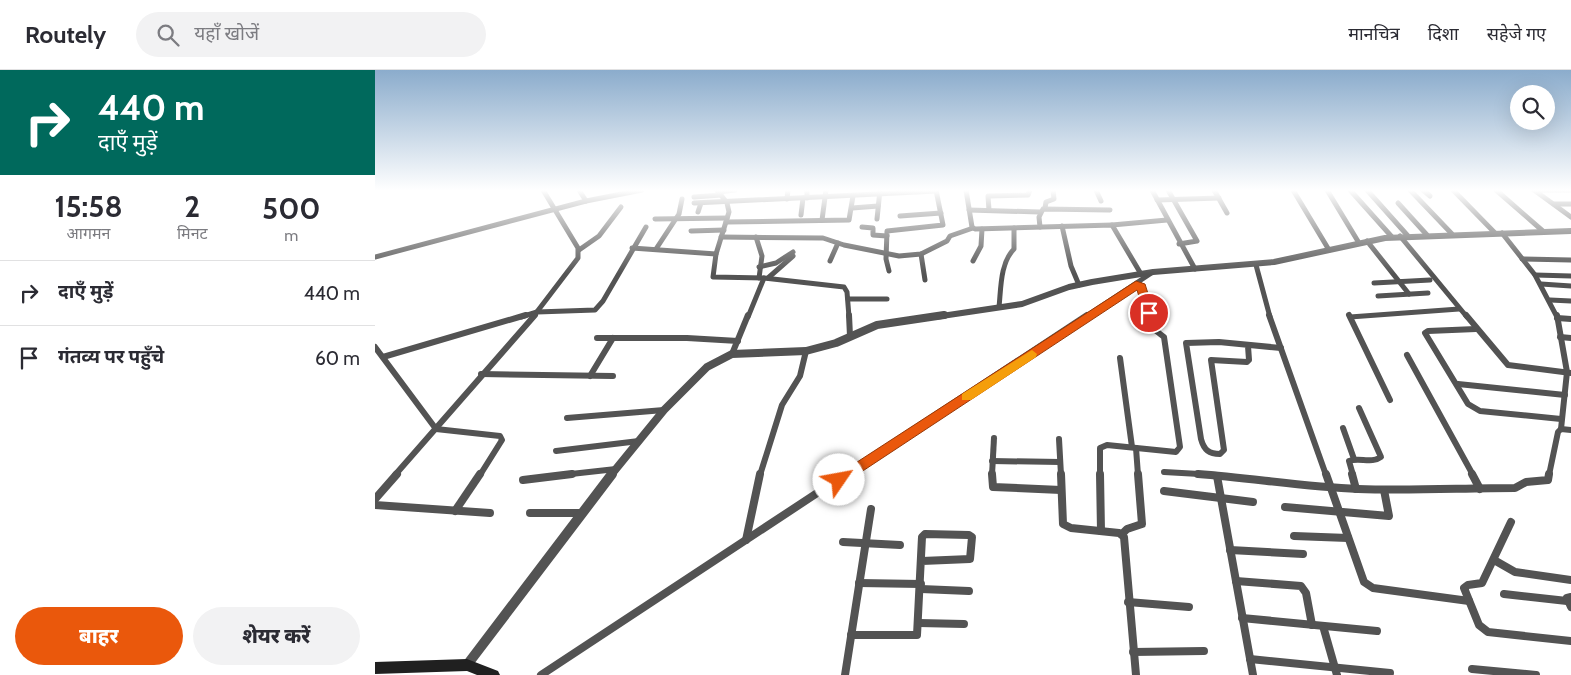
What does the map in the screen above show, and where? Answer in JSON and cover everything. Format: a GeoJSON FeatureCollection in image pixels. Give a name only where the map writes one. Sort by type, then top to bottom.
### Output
{"type":"FeatureCollection","features":[{"type":"Feature","properties":{"kind":"main road"},"geometry":{"type":"LineString","coordinates":[[375,668],[467,665],[494,675]]}},
{"type":"Feature","properties":{"kind":"street"},"geometry":{"type":"LineString","coordinates":[[375,257],[524,218]]}},
{"type":"Feature","properties":{"kind":"street"},"geometry":{"type":"LineString","coordinates":[[375,500],[481,374],[537,312],[578,258],[579,250],[561,218]]}},
{"type":"Feature","properties":{"kind":"street"},"geometry":{"type":"LineString","coordinates":[[579,250],[599,236],[612,218]]}},
{"type":"Feature","properties":{"kind":"street"},"geometry":{"type":"LineString","coordinates":[[655,219],[671,218]]}},
{"type":"Feature","properties":{"kind":"street"},"geometry":{"type":"LineString","coordinates":[[656,249],[676,218]]}},
{"type":"Feature","properties":{"kind":"street"},"geometry":{"type":"LineString","coordinates":[[682,218],[822,220],[850,218]]}},
{"type":"Feature","properties":{"kind":"street"},"geometry":{"type":"LineString","coordinates":[[889,271],[886,259],[888,253],[887,231],[892,229],[942,226],[942,218]]}},
{"type":"Feature","properties":{"kind":"street"},"geometry":{"type":"LineString","coordinates":[[971,218],[973,228]]}},
{"type":"Feature","properties":{"kind":"street"},"geometry":{"type":"LineString","coordinates":[[1040,227],[1042,218]]}},
{"type":"Feature","properties":{"kind":"street"},"geometry":{"type":"LineString","coordinates":[[1179,244],[1197,241],[1185,218]]}},
{"type":"Feature","properties":{"kind":"street"},"geometry":{"type":"LineString","coordinates":[[1310,218],[1329,250]]}},
{"type":"Feature","properties":{"kind":"street"},"geometry":{"type":"LineString","coordinates":[[1347,218],[1363,242],[1409,294]]}},
{"type":"Feature","properties":{"kind":"street"},"geometry":{"type":"LineString","coordinates":[[1375,218],[1392,237]]}},
{"type":"Feature","properties":{"kind":"street"},"geometry":{"type":"LineString","coordinates":[[1390,218],[1459,309],[1511,366],[1569,372]]}},
{"type":"Feature","properties":{"kind":"street"},"geometry":{"type":"LineString","coordinates":[[1412,218],[1427,235]]}},
{"type":"Feature","properties":{"kind":"street"},"geometry":{"type":"LineString","coordinates":[[1437,218],[1452,234]]}},
{"type":"Feature","properties":{"kind":"street"},"geometry":{"type":"LineString","coordinates":[[1164,472],[1257,478],[1290,485],[1383,490],[1515,488],[1526,482],[1546,482],[1550,476],[1555,445],[1561,429],[1561,419],[1567,406],[1568,356],[1560,337],[1557,318],[1541,284],[1498,233],[1483,218]]}},
{"type":"Feature","properties":{"kind":"street"},"geometry":{"type":"LineString","coordinates":[[1528,218],[1544,232]]}},
{"type":"Feature","properties":{"kind":"street"},"geometry":{"type":"LineString","coordinates":[[727,220],[716,254],[715,278],[764,278],[844,287],[847,290],[850,336]]}},
{"type":"Feature","properties":{"kind":"street"},"geometry":{"type":"LineString","coordinates":[[721,237],[818,238],[899,256],[921,254],[947,241],[950,236],[973,228],[1112,225],[1167,220],[1195,269]]}},
{"type":"Feature","properties":{"kind":"street"},"geometry":{"type":"LineString","coordinates":[[1112,225],[1141,274]]}},
{"type":"Feature","properties":{"kind":"street"},"geometry":{"type":"LineString","coordinates":[[1062,226],[1069,258],[1079,285]]}},
{"type":"Feature","properties":{"kind":"street"},"geometry":{"type":"LineString","coordinates":[[383,357],[537,312],[591,311],[598,308],[646,227]]}},
{"type":"Feature","properties":{"kind":"street"},"geometry":{"type":"LineString","coordinates":[[863,227],[873,228],[873,235],[887,236]]}},
{"type":"Feature","properties":{"kind":"street"},"geometry":{"type":"LineString","coordinates":[[999,307],[1002,278],[1009,254],[1014,249],[1015,228]]}},
{"type":"Feature","properties":{"kind":"street"},"geometry":{"type":"LineString","coordinates":[[973,261],[980,248],[982,229]]}},
{"type":"Feature","properties":{"kind":"street"},"geometry":{"type":"LineString","coordinates":[[691,231],[724,230]]}},
{"type":"Feature","properties":{"kind":"street"},"geometry":{"type":"LineString","coordinates":[[467,665],[616,469],[665,410],[707,367],[732,354],[806,351],[832,345],[885,323],[1031,303],[1079,285],[1153,272],[1256,265],[1392,237],[1571,231]]}},
{"type":"Feature","properties":{"kind":"street"},"geometry":{"type":"LineString","coordinates":[[757,238],[762,256],[759,269],[764,278]]}},
{"type":"Feature","properties":{"kind":"street"},"geometry":{"type":"LineString","coordinates":[[830,261],[838,243]]}},
{"type":"Feature","properties":{"kind":"street"},"geometry":{"type":"LineString","coordinates":[[632,248],[716,254]]}},
{"type":"Feature","properties":{"kind":"street"},"geometry":{"type":"LineString","coordinates":[[759,269],[793,254]]}},
{"type":"Feature","properties":{"kind":"street"},"geometry":{"type":"LineString","coordinates":[[732,354],[764,278],[793,254]]}},
{"type":"Feature","properties":{"kind":"street"},"geometry":{"type":"LineString","coordinates":[[921,254],[925,280]]}},
{"type":"Feature","properties":{"kind":"street"},"geometry":{"type":"LineString","coordinates":[[1521,259],[1571,260]]}},
{"type":"Feature","properties":{"kind":"street"},"geometry":{"type":"LineString","coordinates":[[1256,265],[1265,304],[1364,582],[1369,587],[1469,601]]}},
{"type":"Feature","properties":{"kind":"street"},"geometry":{"type":"LineString","coordinates":[[541,675],[1140,284],[1153,272]]}},
{"type":"Feature","properties":{"kind":"street"},"geometry":{"type":"LineString","coordinates":[[1535,275],[1571,276]]}},
{"type":"Feature","properties":{"kind":"street"},"geometry":{"type":"LineString","coordinates":[[1374,283],[1430,280]]}},
{"type":"Feature","properties":{"kind":"street"},"geometry":{"type":"LineString","coordinates":[[1101,531],[1100,448],[1104,445],[1176,452],[1180,448],[1165,336],[1155,330],[1140,284]]}},
{"type":"Feature","properties":{"kind":"street"},"geometry":{"type":"LineString","coordinates":[[1541,284],[1571,286]]}},
{"type":"Feature","properties":{"kind":"street"},"geometry":{"type":"LineString","coordinates":[[1378,296],[1428,293]]}},
{"type":"Feature","properties":{"kind":"street"},"geometry":{"type":"LineString","coordinates":[[848,299],[887,299]]}},
{"type":"Feature","properties":{"kind":"street"},"geometry":{"type":"LineString","coordinates":[[1550,300],[1571,301]]}},
{"type":"Feature","properties":{"kind":"street"},"geometry":{"type":"LineString","coordinates":[[1390,400],[1349,315],[1459,309]]}},
{"type":"Feature","properties":{"kind":"street"},"geometry":{"type":"LineString","coordinates":[[1557,318],[1571,318]]}},
{"type":"Feature","properties":{"kind":"street"},"geometry":{"type":"LineString","coordinates":[[1476,329],[1428,331],[1425,334],[1458,384],[1468,404],[1476,410],[1561,419]]}},
{"type":"Feature","properties":{"kind":"street"},"geometry":{"type":"LineString","coordinates":[[1560,337],[1571,338]]}},
{"type":"Feature","properties":{"kind":"street"},"geometry":{"type":"LineString","coordinates":[[597,338],[687,338],[738,341]]}},
{"type":"Feature","properties":{"kind":"street"},"geometry":{"type":"LineString","coordinates":[[590,376],[613,338]]}},
{"type":"Feature","properties":{"kind":"street"},"geometry":{"type":"LineString","coordinates":[[1248,346],[1248,362],[1211,360],[1224,450],[1220,454],[1210,453],[1203,448],[1201,439],[1186,343],[1248,346],[1281,348]]}},
{"type":"Feature","properties":{"kind":"street"},"geometry":{"type":"LineString","coordinates":[[375,347],[436,429],[498,434],[502,440],[501,446],[455,511]]}},
{"type":"Feature","properties":{"kind":"street"},"geometry":{"type":"LineString","coordinates":[[746,540],[761,470],[782,405],[800,376],[806,351]]}},
{"type":"Feature","properties":{"kind":"street"},"geometry":{"type":"LineString","coordinates":[[1407,355],[1481,489]]}},
{"type":"Feature","properties":{"kind":"street"},"geometry":{"type":"LineString","coordinates":[[1121,358],[1134,448],[1142,524],[1127,528],[1122,534]]}},
{"type":"Feature","properties":{"kind":"street"},"geometry":{"type":"LineString","coordinates":[[481,374],[613,376]]}},
{"type":"Feature","properties":{"kind":"street"},"geometry":{"type":"LineString","coordinates":[[1458,384],[1567,391]]}},
{"type":"Feature","properties":{"kind":"street"},"geometry":{"type":"LineString","coordinates":[[1356,489],[1348,463],[1354,459],[1377,460],[1381,457],[1359,408]]}},
{"type":"Feature","properties":{"kind":"street"},"geometry":{"type":"LineString","coordinates":[[567,418],[665,410]]}},
{"type":"Feature","properties":{"kind":"street"},"geometry":{"type":"LineString","coordinates":[[1343,428],[1354,459]]}},
{"type":"Feature","properties":{"kind":"street"},"geometry":{"type":"LineString","coordinates":[[1561,429],[1571,430]]}},
{"type":"Feature","properties":{"kind":"street"},"geometry":{"type":"LineString","coordinates":[[994,438],[991,484],[993,487],[1061,490]]}},
{"type":"Feature","properties":{"kind":"street"},"geometry":{"type":"LineString","coordinates":[[1059,439],[1063,524],[1071,528],[1122,534]]}},
{"type":"Feature","properties":{"kind":"street"},"geometry":{"type":"LineString","coordinates":[[556,451],[639,441]]}},
{"type":"Feature","properties":{"kind":"street"},"geometry":{"type":"LineString","coordinates":[[993,461],[1060,462]]}},
{"type":"Feature","properties":{"kind":"street"},"geometry":{"type":"LineString","coordinates":[[523,480],[616,469]]}},
{"type":"Feature","properties":{"kind":"street"},"geometry":{"type":"LineString","coordinates":[[1217,476],[1253,675]]}},
{"type":"Feature","properties":{"kind":"street"},"geometry":{"type":"LineString","coordinates":[[1285,507],[1389,516],[1383,490]]}},
{"type":"Feature","properties":{"kind":"street"},"geometry":{"type":"LineString","coordinates":[[1164,491],[1253,502]]}},
{"type":"Feature","properties":{"kind":"street"},"geometry":{"type":"LineString","coordinates":[[375,505],[490,513]]}},
{"type":"Feature","properties":{"kind":"street"},"geometry":{"type":"LineString","coordinates":[[845,675],[871,509]]}},
{"type":"Feature","properties":{"kind":"street"},"geometry":{"type":"LineString","coordinates":[[530,513],[582,513]]}},
{"type":"Feature","properties":{"kind":"street"},"geometry":{"type":"LineString","coordinates":[[1511,522],[1481,584],[1465,586],[1479,625],[1485,631],[1571,641]]}},
{"type":"Feature","properties":{"kind":"street"},"geometry":{"type":"LineString","coordinates":[[851,635],[915,636],[918,632],[919,623],[923,536],[925,534],[969,535],[972,537],[970,558],[922,561]]}},
{"type":"Feature","properties":{"kind":"street"},"geometry":{"type":"LineString","coordinates":[[1122,534],[1125,542],[1128,602],[1136,675]]}},
{"type":"Feature","properties":{"kind":"street"},"geometry":{"type":"LineString","coordinates":[[1294,536],[1348,538]]}},
{"type":"Feature","properties":{"kind":"street"},"geometry":{"type":"LineString","coordinates":[[843,542],[899,545]]}},
{"type":"Feature","properties":{"kind":"street"},"geometry":{"type":"LineString","coordinates":[[1230,550],[1303,554]]}},
{"type":"Feature","properties":{"kind":"street"},"geometry":{"type":"LineString","coordinates":[[1494,560],[1515,572],[1571,580]]}},
{"type":"Feature","properties":{"kind":"street"},"geometry":{"type":"LineString","coordinates":[[1236,581],[1301,586],[1306,593],[1312,625]]}},
{"type":"Feature","properties":{"kind":"street"},"geometry":{"type":"LineString","coordinates":[[859,583],[969,591]]}},
{"type":"Feature","properties":{"kind":"street"},"geometry":{"type":"LineString","coordinates":[[1504,594],[1570,602]]}},
{"type":"Feature","properties":{"kind":"street"},"geometry":{"type":"LineString","coordinates":[[1128,602],[1189,607]]}},
{"type":"Feature","properties":{"kind":"street"},"geometry":{"type":"LineString","coordinates":[[1242,618],[1377,631]]}},
{"type":"Feature","properties":{"kind":"street"},"geometry":{"type":"LineString","coordinates":[[919,623],[964,624]]}},
{"type":"Feature","properties":{"kind":"street"},"geometry":{"type":"LineString","coordinates":[[1323,626],[1336,672]]}},
{"type":"Feature","properties":{"kind":"street"},"geometry":{"type":"LineString","coordinates":[[1133,652],[1204,651]]}},
{"type":"Feature","properties":{"kind":"street"},"geometry":{"type":"LineString","coordinates":[[1250,659],[1336,672],[1390,673]]}},
{"type":"Feature","properties":{"kind":"street"},"geometry":{"type":"LineString","coordinates":[[1473,670],[1536,675]]}},
{"type":"Feature","properties":{"kind":"slow traffic"},"geometry":{"type":"LineString","coordinates":[[967,397],[1032,354]]}},
{"type":"Feature","properties":{"kind":"route"},"geometry":{"type":"LineString","coordinates":[[839,480],[1140,284],[1149,313]]}}]}
